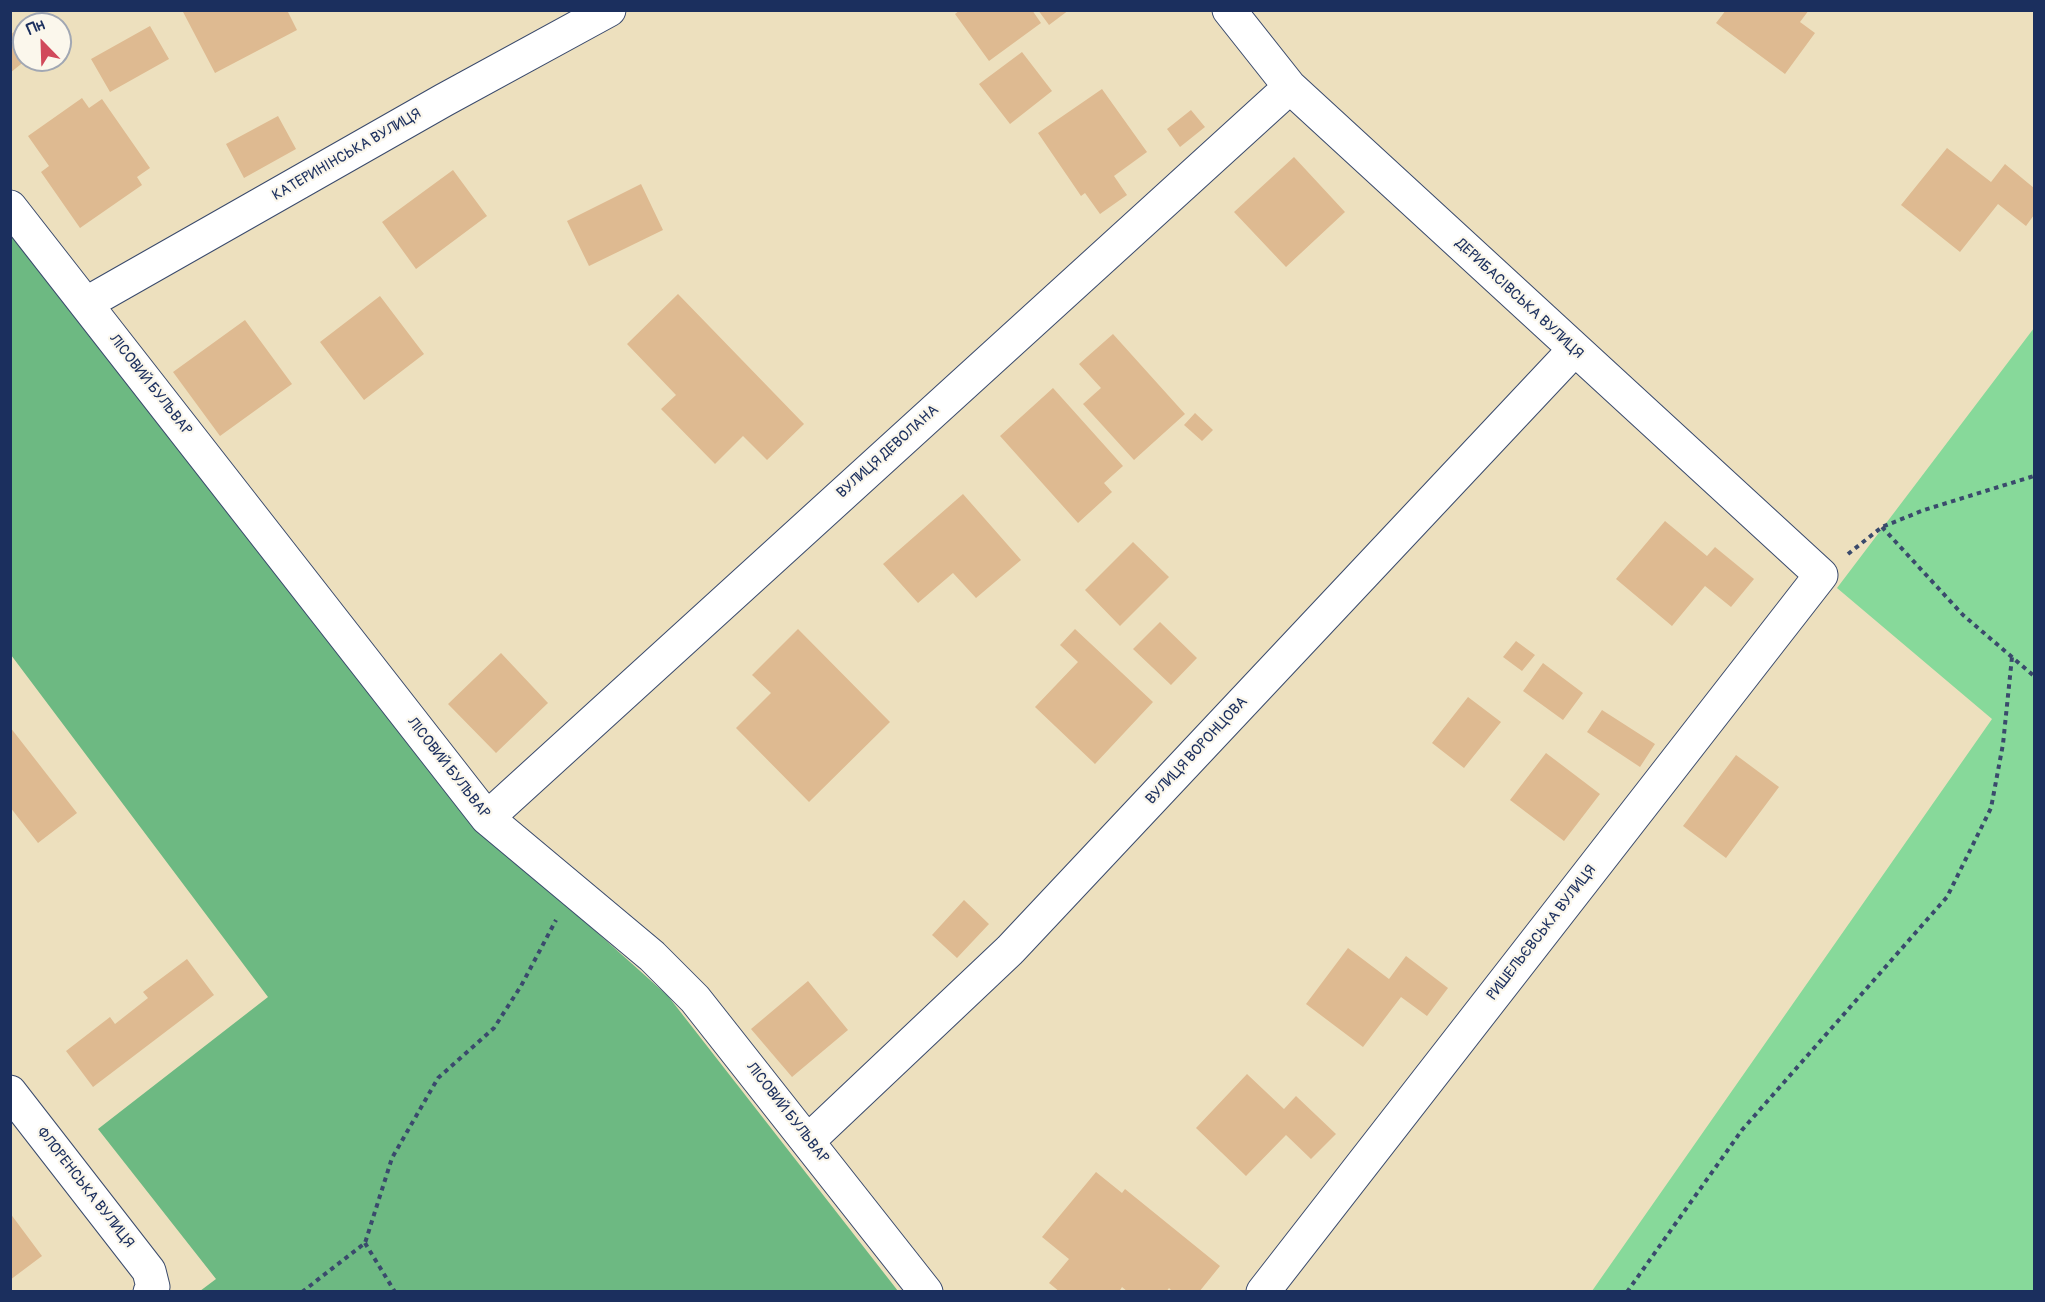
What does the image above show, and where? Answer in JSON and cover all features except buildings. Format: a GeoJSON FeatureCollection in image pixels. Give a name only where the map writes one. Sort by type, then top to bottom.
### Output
{"type":"FeatureCollection","features":[{"type":"Feature","properties":{"kind":"street","name":"КАТЕРИНІНСЬКА ВУЛИЦЯ"},"geometry":{"type":"LineString","coordinates":[[87,303],[433,106],[609,10]]}},
{"type":"Feature","properties":{"kind":"street","name":"ДЕРИБАСІВСЬКА ВУЛИЦЯ"},"geometry":{"type":"LineString","coordinates":[[1229,10],[1290,87],[1821,575]]}},
{"type":"Feature","properties":{"kind":"street","name":"ВУЛИЦЯ ДЕВОЛАНА"},"geometry":{"type":"LineString","coordinates":[[487,818],[1290,87]]}},
{"type":"Feature","properties":{"kind":"street","name":"ЛІСОВИЙ БУЛЬВАР"},"geometry":{"type":"LineString","coordinates":[[10,207],[487,818],[652,956],[695,999],[809,1140],[926,1292]]}},
{"type":"Feature","properties":{"kind":"street","name":"ВУЛИЦЯ ВОРОНЦОВА"},"geometry":{"type":"LineString","coordinates":[[809,1140],[1010,950],[1574,350]]}},
{"type":"Feature","properties":{"kind":"street","name":"РИШЕЛЬЄВСЬКА ВУЛИЦЯ"},"geometry":{"type":"LineString","coordinates":[[1263,1292],[1821,575]]}},
{"type":"Feature","properties":{"kind":"street","name":"ФЛОРЕНСЬКА ВУЛИЦЯ"},"geometry":{"type":"LineString","coordinates":[[10,1092],[149,1271],[151,1289]]}},
{"type":"Feature","properties":{"kind":"path"},"geometry":{"type":"LineString","coordinates":[[1821,575],[1882,527],[1924,510],[2034,476]]}},
{"type":"Feature","properties":{"kind":"path"},"geometry":{"type":"LineString","coordinates":[[1882,527],[1963,615],[2034,676]]}},
{"type":"Feature","properties":{"kind":"path"},"geometry":{"type":"LineString","coordinates":[[1628,1292],[1742,1130],[1947,897],[1991,808],[2003,744],[2012,657]]}},
{"type":"Feature","properties":{"kind":"path"},"geometry":{"type":"LineString","coordinates":[[302,1292],[365,1243],[393,1158],[438,1078],[494,1028],[521,987],[572,889]]}},
{"type":"Feature","properties":{"kind":"path"},"geometry":{"type":"LineString","coordinates":[[365,1243],[395,1292]]}},
{"type":"Feature","properties":{"kind":"green space"},"geometry":{"type":"Polygon","coordinates":[[[11,224],[477,825],[668,996],[898,1291],[200,1291],[216,1279],[98,1129],[268,997],[11,655],[11,224]]]}},
{"type":"Feature","properties":{"kind":"green space"},"geometry":{"type":"Polygon","coordinates":[[[2034,328],[2034,1291],[1592,1291],[1992,719],[1837,588],[2034,328]]]}}]}
